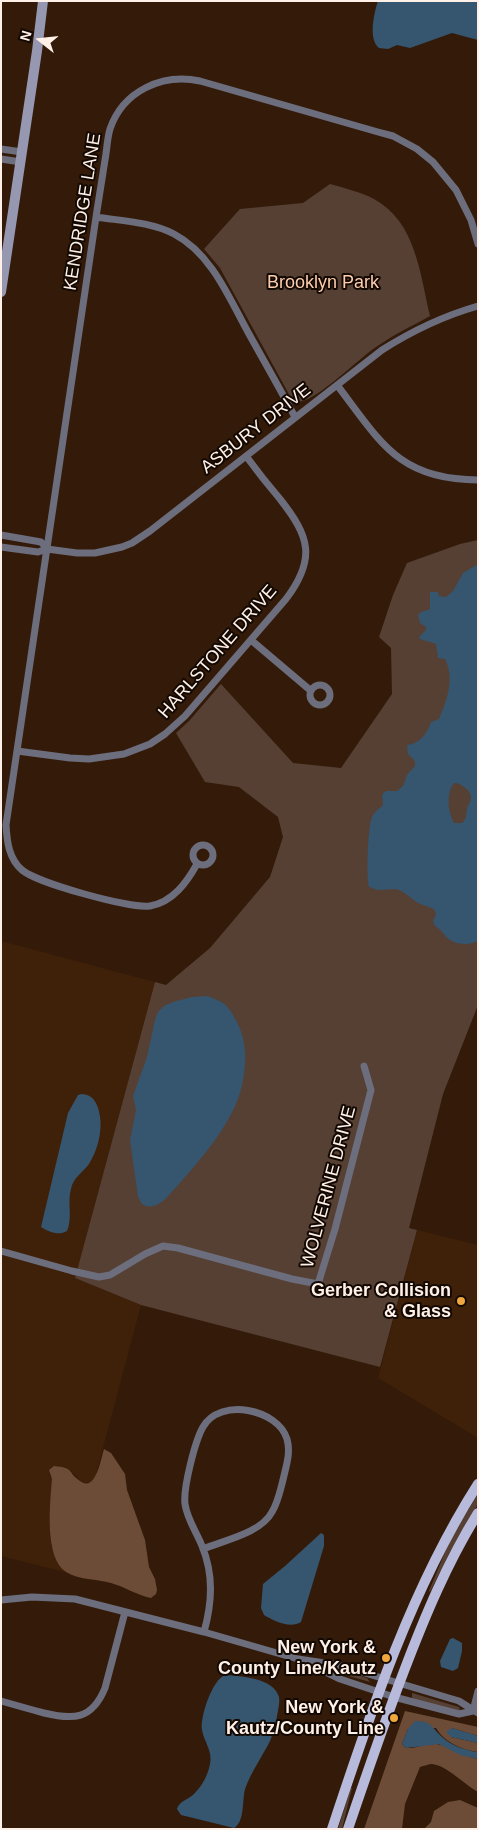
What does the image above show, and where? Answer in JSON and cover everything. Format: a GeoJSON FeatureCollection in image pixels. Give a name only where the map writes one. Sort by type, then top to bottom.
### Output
{"type":"FeatureCollection","features":[{"type":"Feature","properties":{"kind":"main road"},"geometry":{"type":"LineString","coordinates":[[332,1829],[380,1692],[410,1614],[430,1568],[478,1484]]}},
{"type":"Feature","properties":{"kind":"main road"},"geometry":{"type":"LineString","coordinates":[[348,1829],[394,1697],[435,1593],[478,1513]]}},
{"type":"Feature","properties":{"kind":"street"},"geometry":{"type":"LineString","coordinates":[[1,292],[43,1]]}},
{"type":"Feature","properties":{"kind":"street","name":"KENDRIDGE LANE"},"geometry":{"type":"LineString","coordinates":[[197,864],[188,881],[161,903],[142,907],[127,905],[45,882],[28,874],[13,859],[6,834],[96,217],[109,134],[119,111],[136,93],[145,87],[165,80],[183,78],[200,81],[393,136],[417,149],[433,162],[456,190],[471,220],[478,244]]}},
{"type":"Feature","properties":{"kind":"street"},"geometry":{"type":"LineString","coordinates":[[1,149],[22,157]]}},
{"type":"Feature","properties":{"kind":"street"},"geometry":{"type":"LineString","coordinates":[[1,159],[22,157]]}},
{"type":"Feature","properties":{"kind":"street"},"geometry":{"type":"LineString","coordinates":[[96,217],[146,224],[164,229],[183,239],[198,252],[218,279],[295,417]]}},
{"type":"Feature","properties":{"kind":"street","name":"ASBURY DRIVE"},"geometry":{"type":"LineString","coordinates":[[1,547],[38,552],[47,549],[95,553],[122,548],[132,543],[372,357],[404,336],[441,318],[478,306]]}},
{"type":"Feature","properties":{"kind":"street"},"geometry":{"type":"LineString","coordinates":[[336,385],[386,447],[405,464],[432,475],[454,480],[478,480]]}},
{"type":"Feature","properties":{"kind":"street","name":"HARLSTONE DRIVE"},"geometry":{"type":"LineString","coordinates":[[17,751],[88,759],[124,754],[150,744],[181,720],[295,588],[304,567],[306,555],[302,534],[296,520],[246,456]]}},
{"type":"Feature","properties":{"kind":"street","name":"ASBURY DRIVE"},"geometry":{"type":"LineString","coordinates":[[1,535],[41,542],[47,549]]}},
{"type":"Feature","properties":{"kind":"street"},"geometry":{"type":"LineString","coordinates":[[251,640],[310,690]]}},
{"type":"Feature","properties":{"kind":"street","name":"WOLVERINE DRIVE"},"geometry":{"type":"LineString","coordinates":[[1,1251],[100,1277],[110,1275],[145,1254],[163,1246],[178,1248],[292,1279],[318,1284],[335,1229],[371,1090],[364,1066]]}},
{"type":"Feature","properties":{"kind":"street"},"geometry":{"type":"LineString","coordinates":[[203,1549],[253,1530],[266,1521],[272,1513],[289,1452],[286,1434],[280,1425],[271,1419],[260,1414],[232,1409],[214,1414],[202,1428],[187,1481],[185,1503],[203,1549],[211,1585],[210,1605],[204,1632]]}},
{"type":"Feature","properties":{"kind":"street"},"geometry":{"type":"LineString","coordinates":[[1,1600],[32,1597],[75,1599],[204,1632],[298,1659],[338,1665],[459,1702],[475,1712]]}},
{"type":"Feature","properties":{"kind":"street"},"geometry":{"type":"LineString","coordinates":[[1,1701],[67,1718],[90,1711],[101,1698],[125,1612]]}},
{"type":"Feature","properties":{"kind":"street"},"geometry":{"type":"LineString","coordinates":[[298,1659],[333,1676],[394,1697],[459,1714],[475,1712]]}},
{"type":"Feature","properties":{"kind":"street"},"geometry":{"type":"LineString","coordinates":[[475,1712],[478,1691]]}},
{"type":"Feature","properties":{"kind":"shaded area"},"geometry":{"type":"Polygon","coordinates":[[[1,941],[155,982],[75,1278],[141,1305],[95,1478],[91,1482],[83,1483],[71,1471],[49,1474],[52,1479],[51,1544],[59,1566],[65,1572],[1,1556],[1,941]]]}},
{"type":"Feature","properties":{"kind":"shaded area"},"geometry":{"type":"Polygon","coordinates":[[[417,1230],[478,1245],[478,1438],[378,1378],[417,1230]]]}},
{"type":"Feature","properties":{"kind":"shaded area"},"geometry":{"type":"Polygon","coordinates":[[[104,1449],[111,1453],[125,1474],[127,1490],[145,1540],[149,1567],[155,1579],[157,1590],[156,1594],[151,1598],[111,1583],[71,1575],[59,1565],[54,1555],[50,1529],[52,1479],[49,1470],[54,1466],[65,1468],[80,1481],[90,1482],[97,1473],[104,1449]]]}},
{"type":"Feature","properties":{"kind":"shaded area"},"geometry":{"type":"Polygon","coordinates":[[[405,1711],[478,1727],[478,1736],[452,1728],[451,1737],[478,1743],[478,1752],[454,1744],[439,1733],[436,1728],[408,1729],[402,1744],[406,1748],[410,1748],[437,1744],[478,1759],[478,1792],[449,1771],[437,1765],[431,1764],[420,1767],[405,1804],[402,1829],[364,1829],[405,1711]]]}},
{"type":"Feature","properties":{"kind":"shaded area"},"geometry":{"type":"Polygon","coordinates":[[[460,1800],[478,1808],[478,1829],[424,1829],[431,1822],[434,1811],[448,1802],[460,1800]]]}},
{"type":"Feature","properties":{"kind":"green space","name":"Brooklyn Park"},"geometry":{"type":"Polygon","coordinates":[[[330,184],[374,199],[388,209],[399,221],[408,235],[414,250],[430,316],[376,347],[326,388],[305,400],[297,402],[291,398],[220,268],[204,249],[240,209],[303,203],[330,184]]]}},
{"type":"Feature","properties":{"kind":"green space"},"geometry":{"type":"Polygon","coordinates":[[[478,540],[478,1005],[443,1094],[409,1228],[417,1230],[380,1367],[141,1305],[75,1278],[155,982],[166,985],[210,948],[270,877],[283,837],[278,817],[239,787],[205,782],[176,733],[221,684],[293,763],[341,768],[392,694],[391,648],[379,637],[393,595],[407,563],[460,544],[478,540]]]}},
{"type":"Feature","properties":{"kind":"green space"},"geometry":{"type":"Polygon","coordinates":[[[478,1494],[478,1504],[450,1552],[430,1592],[450,1540],[478,1494]]]}},
{"type":"Feature","properties":{"kind":"green space"},"geometry":{"type":"Polygon","coordinates":[[[338,1669],[367,1678],[370,1682],[338,1673],[336,1671],[338,1669]]]}},
{"type":"Feature","properties":{"kind":"green space"},"geometry":{"type":"Polygon","coordinates":[[[412,1693],[459,1707],[459,1712],[416,1700],[412,1698],[412,1693]]]}},
{"type":"Feature","properties":{"kind":"green space"},"geometry":{"type":"Polygon","coordinates":[[[351,1788],[342,1829],[338,1829],[351,1788]]]}},
{"type":"Feature","properties":{"kind":"water"},"geometry":{"type":"Polygon","coordinates":[[[378,1],[478,1],[478,40],[452,33],[410,48],[397,45],[388,49],[379,48],[374,39],[373,32],[378,1]]]}},
{"type":"Feature","properties":{"kind":"water"},"geometry":{"type":"Polygon","coordinates":[[[478,564],[478,941],[464,944],[450,940],[435,926],[433,921],[436,914],[434,909],[418,903],[396,889],[377,890],[369,887],[368,881],[369,834],[372,817],[383,805],[382,795],[386,791],[397,791],[403,786],[407,775],[415,766],[415,761],[408,754],[407,745],[419,740],[428,730],[431,722],[439,719],[449,689],[449,674],[445,659],[438,658],[436,644],[420,639],[419,637],[426,630],[426,627],[420,623],[418,615],[430,609],[430,592],[438,592],[439,596],[446,597],[453,591],[463,573],[478,564]],[[454,783],[451,787],[449,808],[454,823],[462,823],[466,818],[471,795],[457,783],[454,783]]]}},
{"type":"Feature","properties":{"kind":"water"},"geometry":{"type":"Polygon","coordinates":[[[207,996],[222,1002],[228,1008],[237,1022],[243,1037],[245,1069],[242,1085],[232,1112],[217,1138],[163,1201],[155,1206],[146,1206],[142,1204],[138,1197],[130,1140],[136,1110],[133,1096],[147,1057],[155,1020],[158,1012],[164,1006],[192,997],[207,996]]]}},
{"type":"Feature","properties":{"kind":"water"},"geometry":{"type":"Polygon","coordinates":[[[78,1095],[90,1096],[97,1105],[101,1122],[100,1137],[89,1164],[72,1185],[70,1221],[67,1231],[54,1233],[41,1227],[68,1113],[78,1095]]]}},
{"type":"Feature","properties":{"kind":"water"},"geometry":{"type":"Polygon","coordinates":[[[321,1533],[324,1535],[324,1546],[301,1622],[292,1625],[277,1622],[264,1615],[261,1608],[263,1584],[321,1533]]]}},
{"type":"Feature","properties":{"kind":"water"},"geometry":{"type":"Polygon","coordinates":[[[453,1638],[462,1643],[462,1651],[458,1668],[453,1671],[441,1667],[440,1661],[450,1639],[453,1638]]]}},
{"type":"Feature","properties":{"kind":"water"},"geometry":{"type":"Polygon","coordinates":[[[225,1675],[248,1677],[264,1682],[276,1691],[279,1697],[277,1719],[270,1741],[247,1783],[242,1816],[238,1825],[234,1828],[181,1815],[177,1809],[180,1804],[197,1791],[208,1772],[211,1759],[202,1730],[203,1717],[211,1691],[220,1678],[225,1675]]]}},
{"type":"Feature","properties":{"kind":"water"},"geometry":{"type":"Polygon","coordinates":[[[415,1721],[428,1723],[453,1745],[478,1752],[478,1759],[460,1755],[439,1744],[406,1748],[402,1744],[408,1729],[415,1721]]]}},
{"type":"Feature","properties":{"kind":"water"},"geometry":{"type":"Polygon","coordinates":[[[452,1728],[478,1736],[478,1743],[451,1737],[446,1732],[452,1728]]]}},
{"type":"Feature","properties":{"kind":"place","name":"Gerber Collision & Glass"},"geometry":{"type":"Point","coordinates":[461,1301]}},
{"type":"Feature","properties":{"kind":"place","name":"New York & County Line/Kautz"},"geometry":{"type":"Point","coordinates":[386,1658]}},
{"type":"Feature","properties":{"kind":"place","name":"New York & Kautz/County Line"},"geometry":{"type":"Point","coordinates":[394,1718]}}]}
